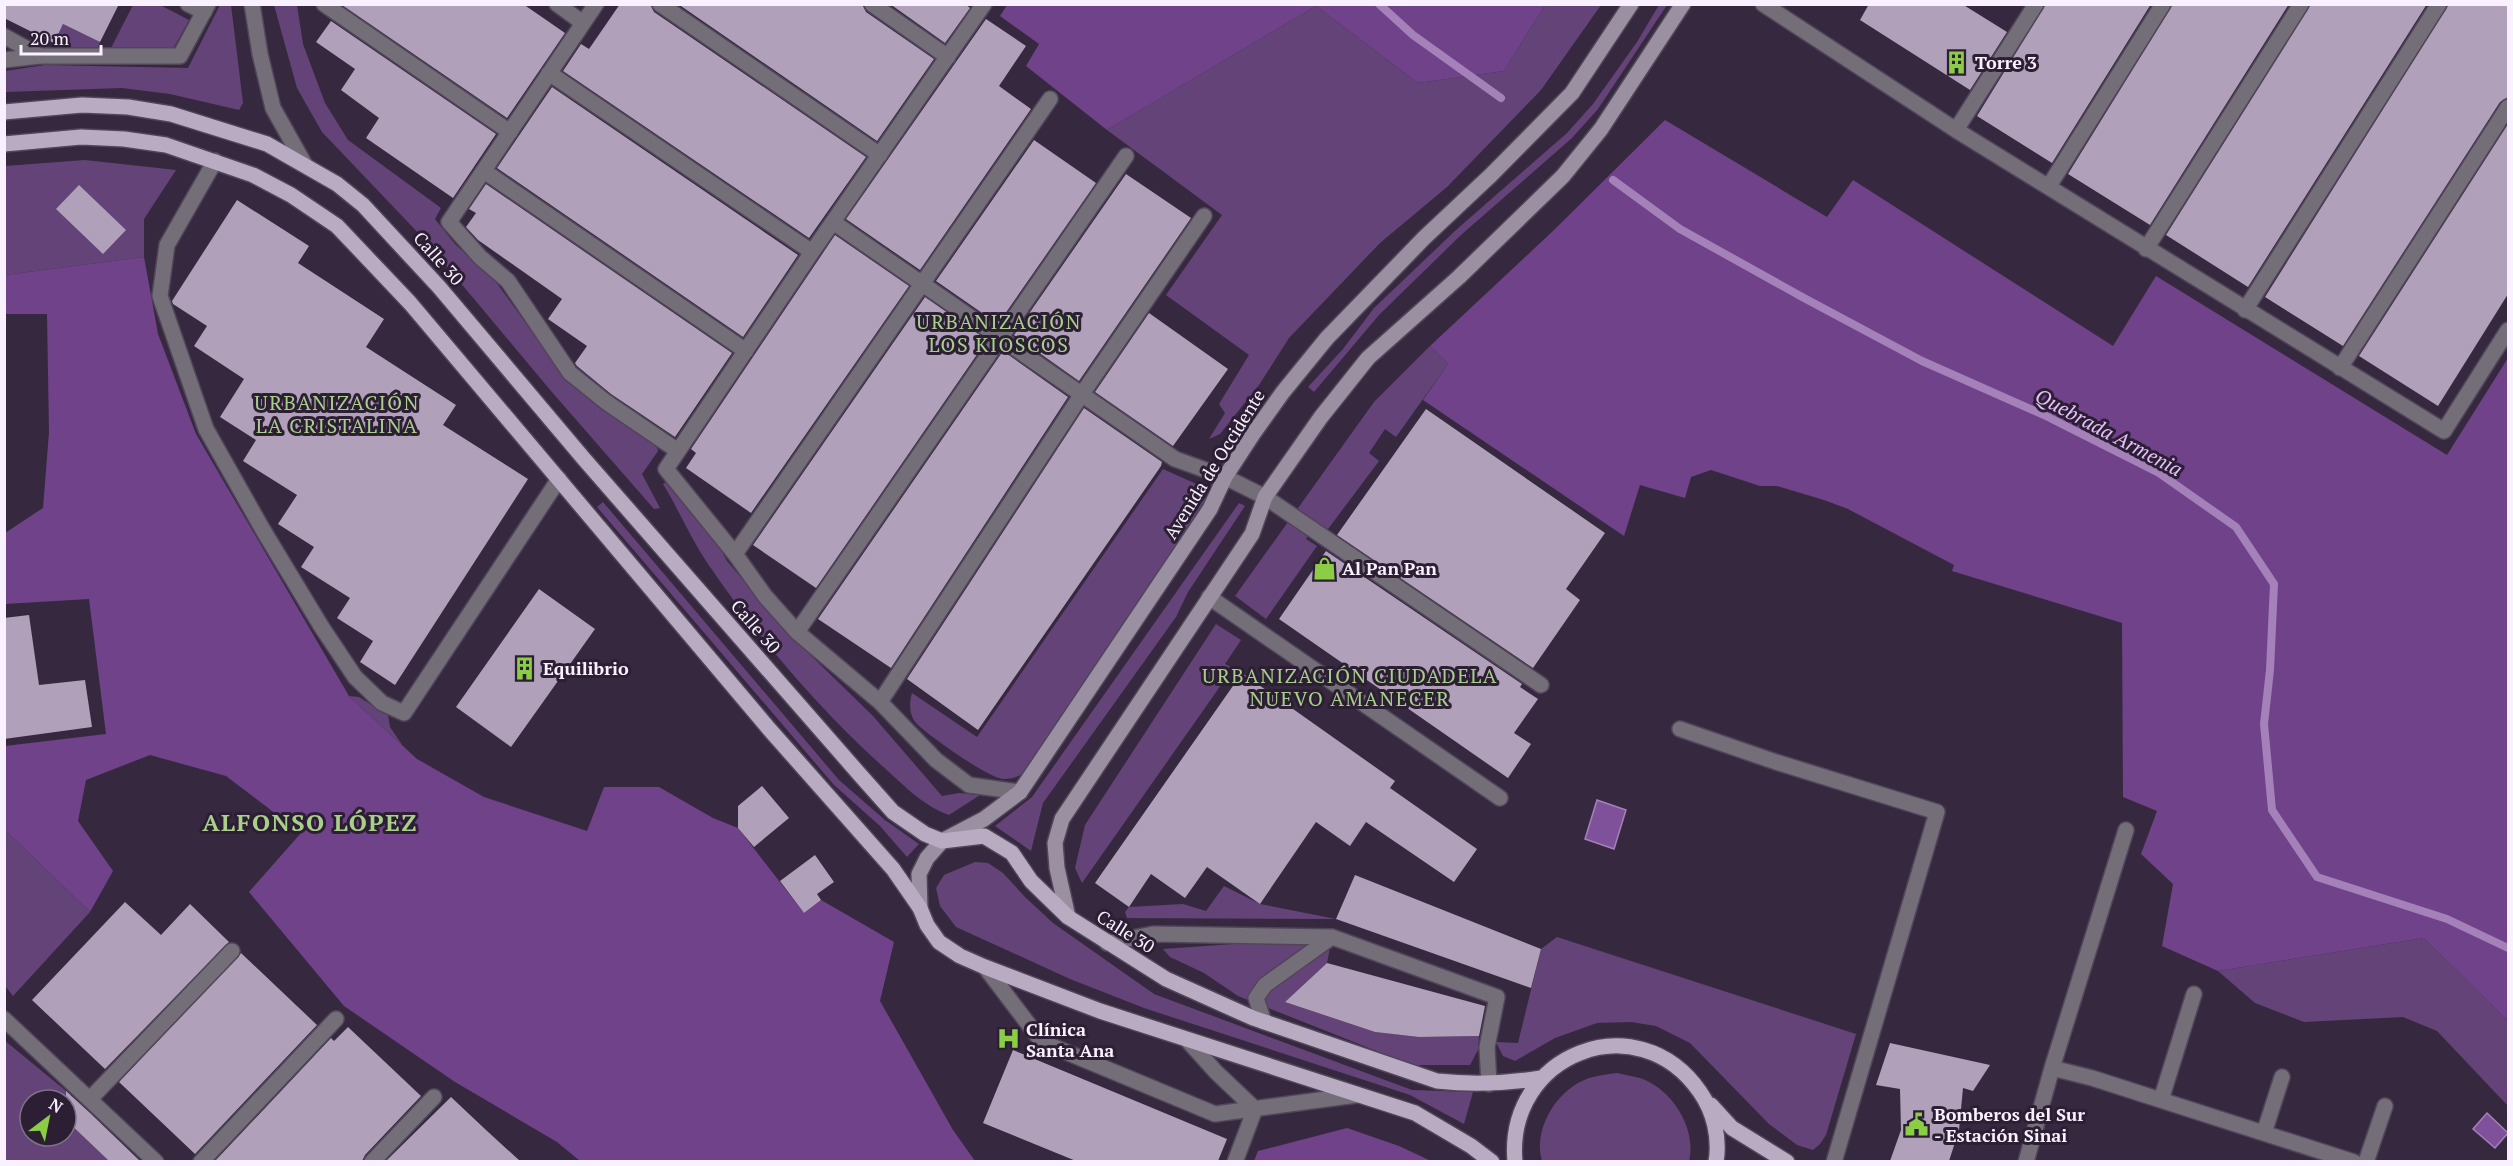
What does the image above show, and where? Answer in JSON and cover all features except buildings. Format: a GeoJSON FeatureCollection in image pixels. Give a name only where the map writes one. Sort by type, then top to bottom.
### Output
{"type":"FeatureCollection","features":[{"type":"Feature","properties":{"kind":"main road","name":"Avenida de Occidente"},"geometry":{"type":"LineString","coordinates":[[920,908],[919,874],[927,858],[942,841],[984,819],[1020,792],[1210,509],[1226,477],[1283,392],[1327,338],[1424,238],[1491,176],[1572,93],[1631,4]]}},
{"type":"Feature","properties":{"kind":"main road"},"geometry":{"type":"LineString","coordinates":[[1068,917],[1057,868],[1055,843],[1062,819],[1252,534],[1265,497],[1321,417],[1368,358],[1459,277],[1563,176],[1601,129],[1683,4]]}},
{"type":"Feature","properties":{"kind":"main road","name":"Calle 30"},"geometry":{"type":"LineString","coordinates":[[4,112],[82,105],[129,106],[171,114],[267,144],[337,184],[363,205],[439,287],[584,459],[894,812],[925,834],[942,841],[984,837],[1012,853],[1031,881],[1068,917],[1107,943],[1166,979],[1264,1022],[1437,1081],[1489,1084],[1541,1077]]}},
{"type":"Feature","properties":{"kind":"main road"},"geometry":{"type":"LineString","coordinates":[[4,144],[81,137],[124,139],[166,145],[253,174],[291,195],[337,226],[410,303],[770,730],[893,869],[920,908],[927,925],[939,942],[960,956],[985,967],[1100,1011],[1189,1042],[1415,1113],[1492,1161]]}},
{"type":"Feature","properties":{"kind":"main road"},"geometry":{"type":"LineString","coordinates":[[1515,1161],[1514,1146],[1521,1109],[1529,1092],[1541,1077],[1557,1064],[1576,1053],[1607,1046],[1639,1048],[1660,1056],[1678,1067],[1694,1082],[1732,1128],[1787,1161]]}},
{"type":"Feature","properties":{"kind":"main road"},"geometry":{"type":"LineString","coordinates":[[1706,1099],[1717,1135],[1716,1161]]}},
{"type":"Feature","properties":{"kind":"street"},"geometry":{"type":"LineString","coordinates":[[4,60],[40,56],[180,56],[206,8],[188,4]]}},
{"type":"Feature","properties":{"kind":"street"},"geometry":{"type":"LineString","coordinates":[[252,4],[260,54],[273,108],[305,165]]}},
{"type":"Feature","properties":{"kind":"street"},"geometry":{"type":"LineString","coordinates":[[324,4],[510,132]]}},
{"type":"Feature","properties":{"kind":"street"},"geometry":{"type":"LineString","coordinates":[[556,4],[584,23]]}},
{"type":"Feature","properties":{"kind":"street"},"geometry":{"type":"LineString","coordinates":[[596,4],[449,222],[480,257],[508,281],[570,373],[606,402],[678,451]]}},
{"type":"Feature","properties":{"kind":"street"},"geometry":{"type":"LineString","coordinates":[[660,4],[880,155]]}},
{"type":"Feature","properties":{"kind":"street"},"geometry":{"type":"LineString","coordinates":[[872,4],[948,57]]}},
{"type":"Feature","properties":{"kind":"street"},"geometry":{"type":"LineString","coordinates":[[984,4],[812,252],[666,469],[735,554],[765,596],[797,632],[880,702],[936,760],[969,785],[1020,792]]}},
{"type":"Feature","properties":{"kind":"street"},"geometry":{"type":"LineString","coordinates":[[1763,4],[1956,130],[2444,431],[2508,330]]}},
{"type":"Feature","properties":{"kind":"street"},"geometry":{"type":"LineString","coordinates":[[1956,130],[2036,4]]}},
{"type":"Feature","properties":{"kind":"street"},"geometry":{"type":"LineString","coordinates":[[2049,186],[2163,4]]}},
{"type":"Feature","properties":{"kind":"street"},"geometry":{"type":"LineString","coordinates":[[2146,249],[2301,4]]}},
{"type":"Feature","properties":{"kind":"street"},"geometry":{"type":"LineString","coordinates":[[2245,310],[2439,4]]}},
{"type":"Feature","properties":{"kind":"street"},"geometry":{"type":"LineString","coordinates":[[4,36],[40,56]]}},
{"type":"Feature","properties":{"kind":"street"},"geometry":{"type":"LineString","coordinates":[[549,73],[812,252]]}},
{"type":"Feature","properties":{"kind":"street"},"geometry":{"type":"LineString","coordinates":[[735,554],[1050,99]]}},
{"type":"Feature","properties":{"kind":"street"},"geometry":{"type":"LineString","coordinates":[[2340,368],[2508,107]]}},
{"type":"Feature","properties":{"kind":"street"},"geometry":{"type":"LineString","coordinates":[[797,632],[1126,156]]}},
{"type":"Feature","properties":{"kind":"street"},"geometry":{"type":"LineString","coordinates":[[215,161],[166,245],[160,296],[206,429],[321,626],[356,677],[382,703],[404,713],[559,479]]}},
{"type":"Feature","properties":{"kind":"street"},"geometry":{"type":"LineString","coordinates":[[484,171],[746,351]]}},
{"type":"Feature","properties":{"kind":"street"},"geometry":{"type":"LineString","coordinates":[[880,702],[1082,394],[1204,216]]}},
{"type":"Feature","properties":{"kind":"street"},"geometry":{"type":"LineString","coordinates":[[833,222],[1175,459],[1226,477],[1265,497],[1541,685]]}},
{"type":"Feature","properties":{"kind":"street"},"geometry":{"type":"LineString","coordinates":[[1209,597],[1500,798]]}},
{"type":"Feature","properties":{"kind":"street"},"geometry":{"type":"LineString","coordinates":[[1680,729],[1776,762],[1937,812],[1834,1161]]}},
{"type":"Feature","properties":{"kind":"street"},"geometry":{"type":"LineString","coordinates":[[2026,1161],[2052,1068],[2126,830]]}},
{"type":"Feature","properties":{"kind":"street"},"geometry":{"type":"LineString","coordinates":[[1107,943],[1153,934],[1332,937],[1497,997],[1486,1047],[1489,1084]]}},
{"type":"Feature","properties":{"kind":"street"},"geometry":{"type":"LineString","coordinates":[[1264,1022],[1256,998],[1265,985],[1332,937]]}},
{"type":"Feature","properties":{"kind":"street"},"geometry":{"type":"LineString","coordinates":[[90,1099],[232,951]]}},
{"type":"Feature","properties":{"kind":"street"},"geometry":{"type":"LineString","coordinates":[[985,967],[1042,1042],[1215,1114],[1357,1095]]}},
{"type":"Feature","properties":{"kind":"street"},"geometry":{"type":"LineString","coordinates":[[2161,1100],[2194,994]]}},
{"type":"Feature","properties":{"kind":"street"},"geometry":{"type":"LineString","coordinates":[[4,1019],[156,1161]]}},
{"type":"Feature","properties":{"kind":"street"},"geometry":{"type":"LineString","coordinates":[[201,1161],[336,1019]]}},
{"type":"Feature","properties":{"kind":"street"},"geometry":{"type":"LineString","coordinates":[[1189,1042],[1216,1072],[1255,1109]]}},
{"type":"Feature","properties":{"kind":"street"},"geometry":{"type":"LineString","coordinates":[[2052,1068],[2354,1161]]}},
{"type":"Feature","properties":{"kind":"street"},"geometry":{"type":"LineString","coordinates":[[2264,1133],[2282,1077]]}},
{"type":"Feature","properties":{"kind":"street"},"geometry":{"type":"LineString","coordinates":[[372,1161],[434,1097]]}},
{"type":"Feature","properties":{"kind":"street"},"geometry":{"type":"LineString","coordinates":[[2366,1161],[2385,1106]]}},
{"type":"Feature","properties":{"kind":"street"},"geometry":{"type":"LineString","coordinates":[[1235,1161],[1255,1109]]}},
{"type":"Feature","properties":{"kind":"shaded area"},"geometry":{"type":"Polygon","coordinates":[[[133,5],[160,5],[189,20],[173,49],[110,50],[133,5]]]}},
{"type":"Feature","properties":{"kind":"shaded area"},"geometry":{"type":"Polygon","coordinates":[[[220,5],[231,5],[243,103],[239,110],[170,94],[122,88],[5,92],[5,71],[45,65],[188,68],[220,5]]]}},
{"type":"Feature","properties":{"kind":"shaded area"},"geometry":{"type":"Polygon","coordinates":[[[274,5],[297,5],[303,44],[325,103],[348,140],[441,208],[435,219],[455,244],[496,282],[566,378],[599,408],[656,443],[658,451],[642,474],[660,508],[654,509],[551,391],[424,239],[322,132],[297,88],[274,5]]]}},
{"type":"Feature","properties":{"kind":"shaded area"},"geometry":{"type":"Polygon","coordinates":[[[1007,5],[1545,5],[1504,71],[1418,83],[1316,6],[1107,130],[1026,66],[1039,44],[1000,16],[1007,5]]]}},
{"type":"Feature","properties":{"kind":"shaded area"},"geometry":{"type":"Polygon","coordinates":[[[1545,5],[1601,5],[1541,90],[1447,187],[1380,243],[1289,338],[1259,385],[1220,434],[1209,439],[1225,413],[1219,404],[1249,355],[1166,295],[1222,215],[1107,130],[1316,6],[1418,83],[1504,71],[1545,5]]]}},
{"type":"Feature","properties":{"kind":"shaded area"},"geometry":{"type":"Polygon","coordinates":[[[1659,5],[1667,5],[1598,109],[1572,138],[1461,235],[1379,315],[1314,392],[1308,387],[1343,349],[1374,308],[1456,230],[1567,133],[1593,104],[1637,42],[1659,5]]]}},
{"type":"Feature","properties":{"kind":"shaded area"},"geometry":{"type":"Polygon","coordinates":[[[63,24],[100,42],[97,49],[58,48],[54,43],[63,24]]]}},
{"type":"Feature","properties":{"kind":"shaded area"},"geometry":{"type":"Polygon","coordinates":[[[1665,120],[1827,217],[1853,180],[2113,346],[2156,276],[2447,455],[2508,358],[2508,1021],[2424,938],[2218,971],[2162,946],[2173,884],[2141,854],[2157,811],[2123,797],[2122,623],[1952,571],[1954,565],[1848,509],[1824,500],[1777,486],[1760,486],[1711,470],[1691,477],[1685,498],[1640,485],[1624,536],[1423,400],[1448,364],[1430,346],[1553,231],[1665,120]]]}},
{"type":"Feature","properties":{"kind":"shaded area"},"geometry":{"type":"Polygon","coordinates":[[[85,160],[176,170],[144,219],[144,257],[5,275],[5,166],[85,160]]]}},
{"type":"Feature","properties":{"kind":"shaded area"},"geometry":{"type":"Polygon","coordinates":[[[144,257],[158,334],[196,434],[349,696],[417,759],[484,797],[587,831],[604,787],[659,787],[713,818],[738,828],[804,913],[821,900],[894,942],[880,1001],[953,1130],[975,1161],[580,1161],[557,1142],[455,1082],[344,1006],[249,892],[301,833],[226,776],[150,755],[86,780],[78,821],[113,871],[90,912],[4,829],[5,746],[106,734],[89,599],[5,604],[5,533],[43,508],[49,432],[47,314],[5,314],[5,275],[144,257]]]}},
{"type":"Feature","properties":{"kind":"shaded area"},"geometry":{"type":"Polygon","coordinates":[[[1430,346],[1448,364],[1396,437],[1385,429],[1369,453],[1379,461],[1325,533],[1314,526],[1306,539],[1317,546],[1266,619],[1235,596],[1374,402],[1430,346]]]}},
{"type":"Feature","properties":{"kind":"shaded area"},"geometry":{"type":"Polygon","coordinates":[[[1163,469],[1203,487],[1205,500],[1040,760],[1015,777],[1004,779],[996,777],[959,756],[917,724],[910,709],[912,693],[977,737],[1163,469]]]}},
{"type":"Feature","properties":{"kind":"shaded area"},"geometry":{"type":"Polygon","coordinates":[[[668,481],[696,504],[727,561],[792,637],[873,716],[942,796],[959,793],[980,795],[949,815],[939,811],[904,786],[833,718],[788,669],[746,617],[708,564],[663,484],[668,481]]]}},
{"type":"Feature","properties":{"kind":"shaded area"},"geometry":{"type":"Polygon","coordinates":[[[603,502],[839,780],[885,820],[919,844],[907,857],[880,826],[834,785],[597,507],[603,502]]]}},
{"type":"Feature","properties":{"kind":"shaded area"},"geometry":{"type":"Polygon","coordinates":[[[1239,503],[1245,506],[1188,592],[1176,617],[1043,803],[1031,851],[995,826],[1032,797],[1239,503]]]}},
{"type":"Feature","properties":{"kind":"shaded area"},"geometry":{"type":"Polygon","coordinates":[[[1216,624],[1241,640],[1225,664],[1233,668],[1082,883],[1075,868],[1085,825],[1216,624]]]}},
{"type":"Feature","properties":{"kind":"shaded area"},"geometry":{"type":"Polygon","coordinates":[[[349,696],[359,697],[388,715],[390,727],[403,746],[349,696]]]}},
{"type":"Feature","properties":{"kind":"shaded area"},"geometry":{"type":"Polygon","coordinates":[[[1597,800],[1626,810],[1614,849],[1585,839],[1597,800]]]}},
{"type":"Feature","properties":{"kind":"shaded area"},"geometry":{"type":"Polygon","coordinates":[[[4,829],[90,912],[13,996],[6,987],[5,975],[4,829]]]}},
{"type":"Feature","properties":{"kind":"shaded area"},"geometry":{"type":"Polygon","coordinates":[[[975,862],[988,863],[1003,873],[1053,923],[1154,994],[1412,1090],[1473,1092],[1464,1124],[1410,1095],[1144,1008],[1070,979],[956,927],[940,906],[936,888],[944,875],[975,862]]]}},
{"type":"Feature","properties":{"kind":"shaded area"},"geometry":{"type":"Polygon","coordinates":[[[1224,886],[1260,904],[1336,919],[1127,918],[1125,912],[1129,907],[1183,904],[1206,911],[1224,886]]]}},
{"type":"Feature","properties":{"kind":"shaded area"},"geometry":{"type":"Polygon","coordinates":[[[1332,937],[1327,963],[1285,1002],[1375,1032],[1419,1037],[1479,1036],[1478,1050],[1470,1065],[1412,1065],[1238,996],[1204,973],[1170,957],[1163,949],[1332,937]]]}},
{"type":"Feature","properties":{"kind":"shaded area"},"geometry":{"type":"Polygon","coordinates":[[[1557,937],[1856,1034],[1826,1135],[1820,1144],[1813,1150],[1797,1145],[1769,1124],[1690,1043],[1656,1026],[1631,1022],[1597,1023],[1555,1038],[1515,1061],[1503,1056],[1496,1042],[1518,1043],[1541,949],[1557,937]]]}},
{"type":"Feature","properties":{"kind":"shaded area"},"geometry":{"type":"Polygon","coordinates":[[[2424,938],[2508,1021],[2508,1106],[2437,1031],[2403,1017],[2304,1022],[2255,1003],[2218,971],[2424,938]]]}},
{"type":"Feature","properties":{"kind":"shaded area"},"geometry":{"type":"Polygon","coordinates":[[[4,1040],[62,1088],[18,1088],[18,1148],[78,1148],[78,1131],[109,1161],[5,1161],[4,1040]]]}},
{"type":"Feature","properties":{"kind":"shaded area"},"geometry":{"type":"Polygon","coordinates":[[[1617,1073],[1652,1083],[1672,1100],[1685,1123],[1689,1136],[1691,1148],[1689,1161],[1542,1161],[1541,1135],[1551,1109],[1560,1098],[1581,1082],[1593,1077],[1617,1073]]]}},
{"type":"Feature","properties":{"kind":"shaded area"},"geometry":{"type":"Polygon","coordinates":[[[2487,1113],[2508,1133],[2495,1148],[2473,1129],[2487,1113]]]}},
{"type":"Feature","properties":{"kind":"shaded area"},"geometry":{"type":"Polygon","coordinates":[[[1347,1128],[1399,1146],[1431,1161],[1254,1161],[1258,1151],[1347,1128]]]}},
{"type":"Feature","properties":{"kind":"waterway","name":"Quebrada Armenia"},"geometry":{"type":"LineString","coordinates":[[1379,4],[1413,35],[1501,98]]}},
{"type":"Feature","properties":{"kind":"waterway","name":"Quebrada Armenia"},"geometry":{"type":"LineString","coordinates":[[1613,180],[1680,229],[1922,361],[2044,415],[2159,473],[2236,527],[2274,584],[2270,670],[2264,724],[2272,810],[2317,877],[2447,919],[2508,948]]}},
{"type":"Feature","properties":{"kind":"place","name":"Torre 3"},"geometry":{"type":"Point","coordinates":[1957,62]}},
{"type":"Feature","properties":{"kind":"place","name":"Al Pan Pan"},"geometry":{"type":"Point","coordinates":[1324,568]}},
{"type":"Feature","properties":{"kind":"place","name":"Equilibrio"},"geometry":{"type":"Point","coordinates":[525,668]}},
{"type":"Feature","properties":{"kind":"place","name":"Clínica Santa Ana"},"geometry":{"type":"Point","coordinates":[1008,1039]}},
{"type":"Feature","properties":{"kind":"place","name":"Bomberos del Sur - Estación Sinai"},"geometry":{"type":"Point","coordinates":[1916,1124]}},
{"type":"Feature","properties":{"kind":"district","name":"URBANIZACIÓN LOS KIOSCOS"},"geometry":{"type":"Point","coordinates":[999,332]}},
{"type":"Feature","properties":{"kind":"district","name":"URBANIZACIÓN LA CRISTALINA"},"geometry":{"type":"Point","coordinates":[337,414]}},
{"type":"Feature","properties":{"kind":"district","name":"URBANIZACIÓN CIUDADELA NUEVO AMANECER"},"geometry":{"type":"Point","coordinates":[1350,686]}},
{"type":"Feature","properties":{"kind":"district","name":"ALFONSO LÓPEZ"},"geometry":{"type":"Point","coordinates":[310,822]}}]}
